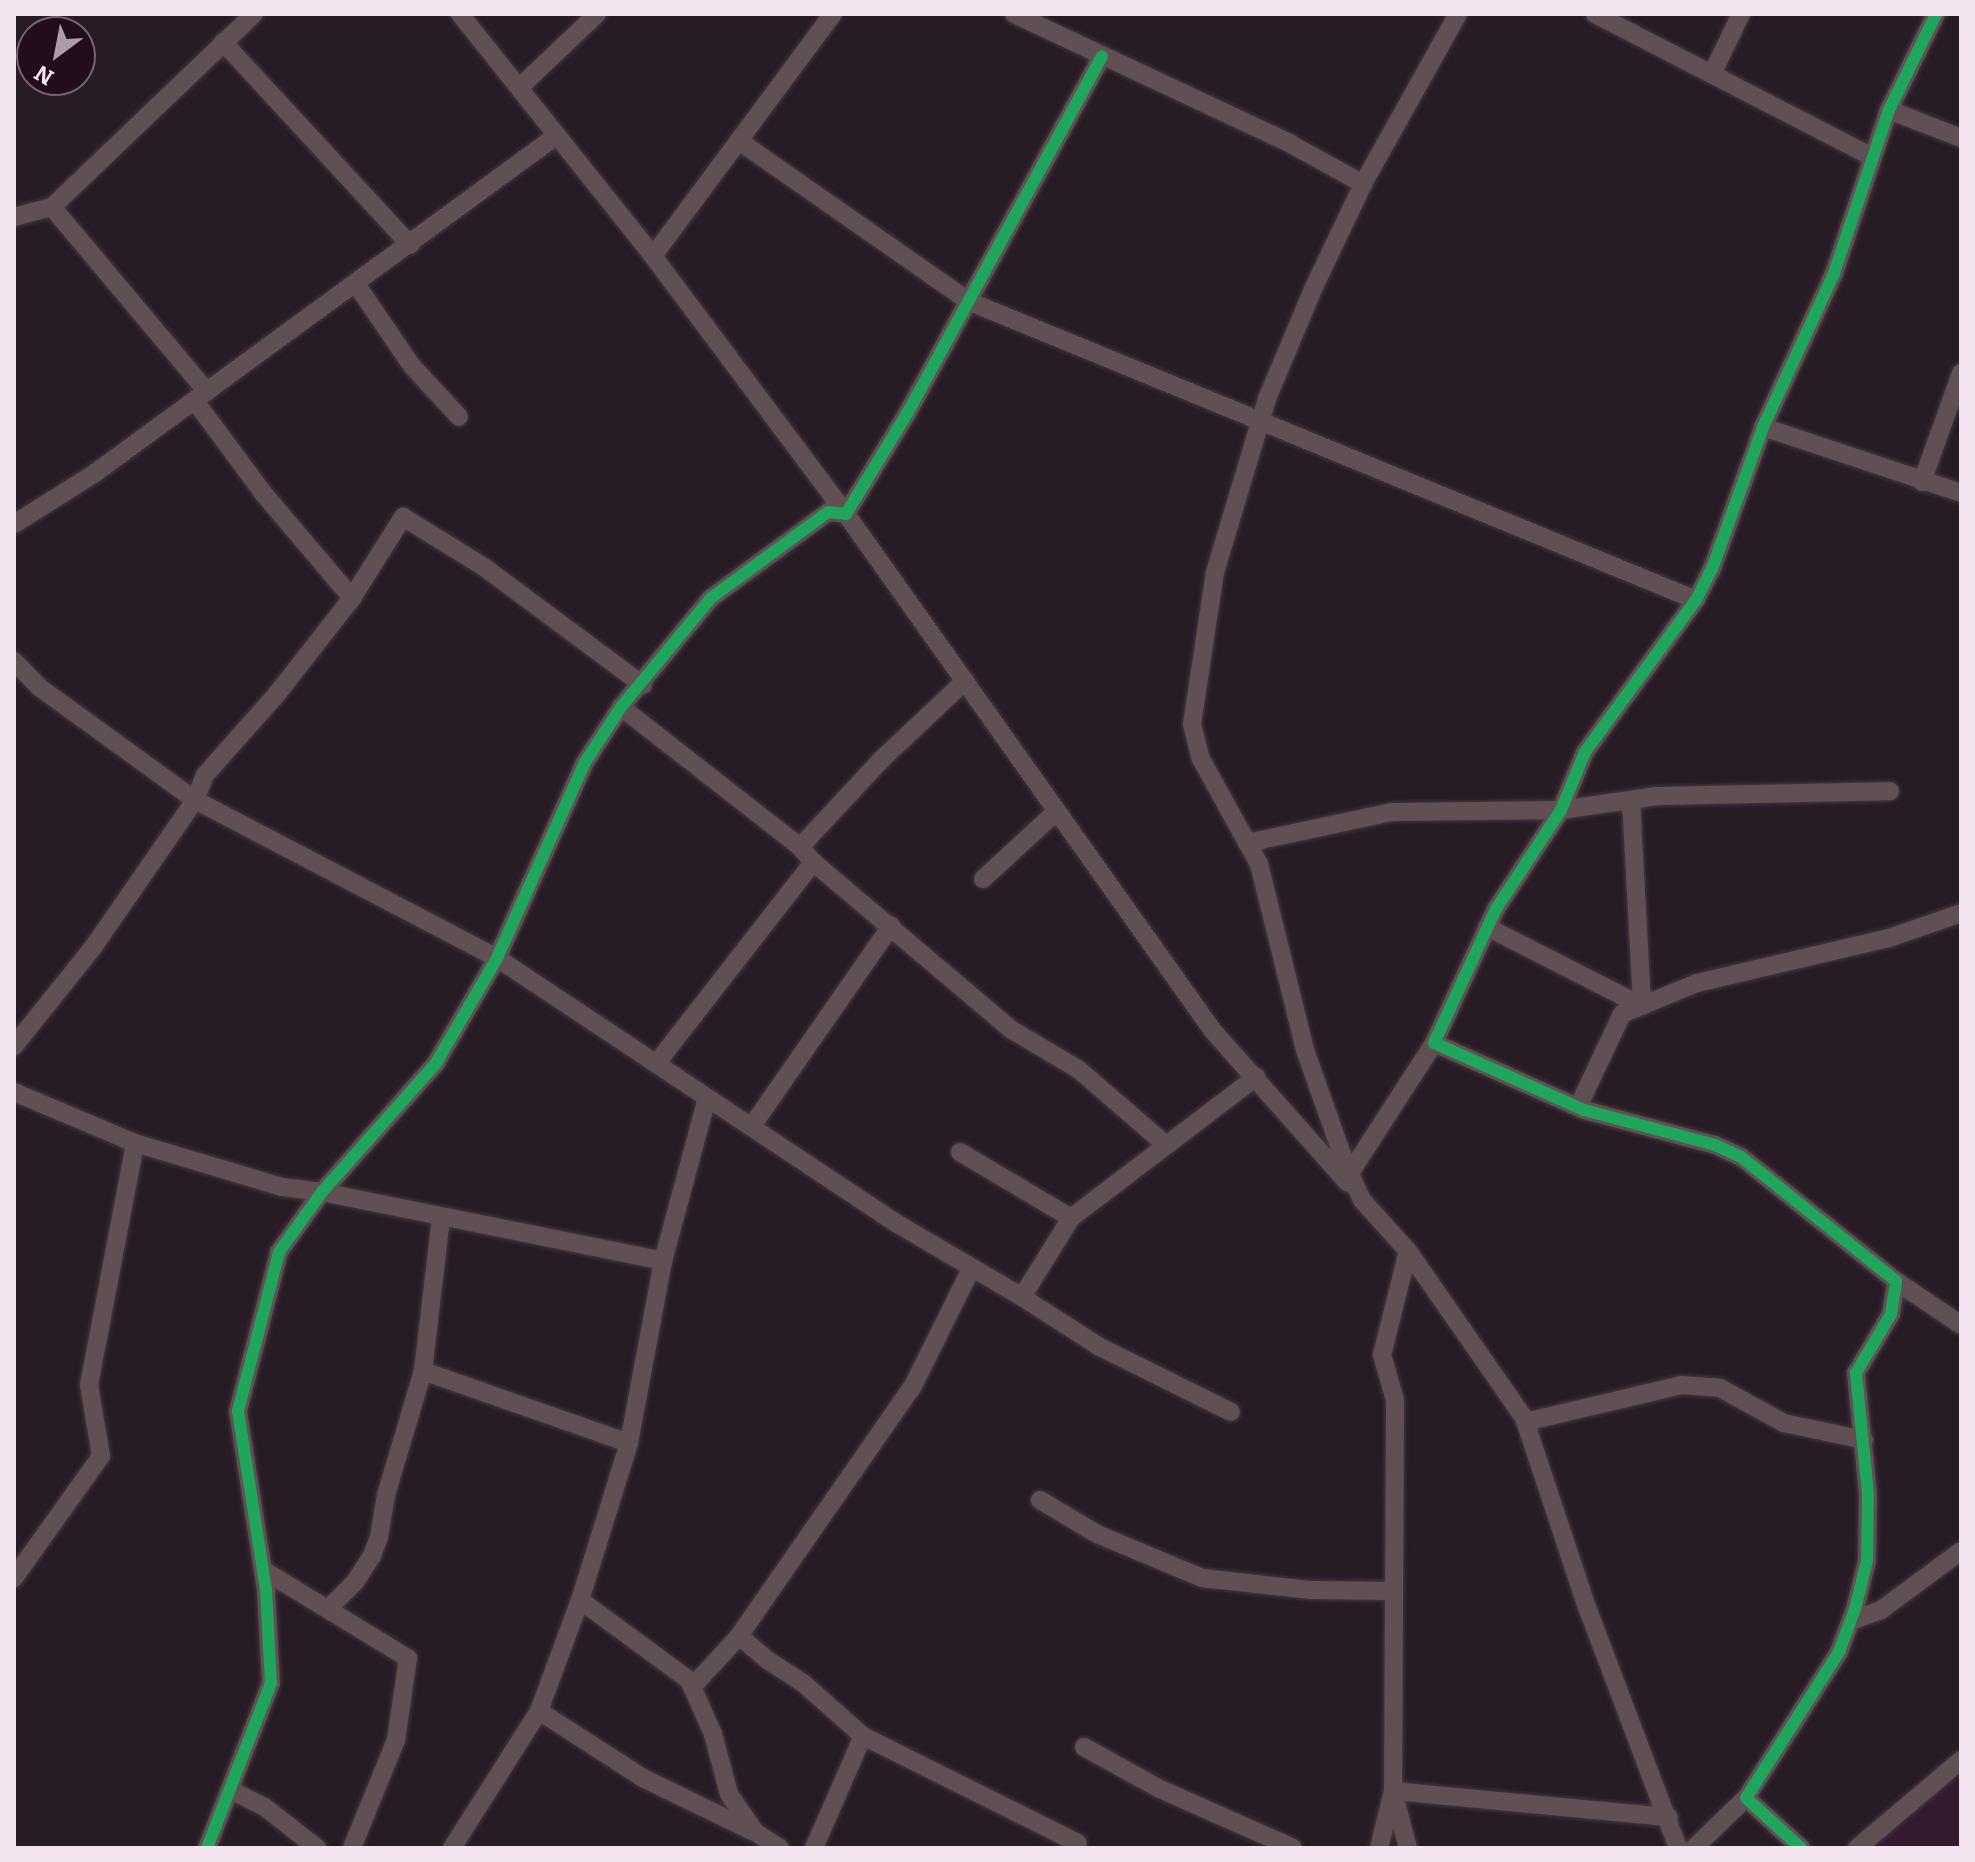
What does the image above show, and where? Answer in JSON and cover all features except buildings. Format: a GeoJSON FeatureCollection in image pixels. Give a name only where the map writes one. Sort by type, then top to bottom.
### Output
{"type":"FeatureCollection","features":[{"type":"Feature","properties":{"kind":"street"},"geometry":{"type":"LineString","coordinates":[[14,217],[52,207],[254,14]]}},
{"type":"Feature","properties":{"kind":"street"},"geometry":{"type":"LineString","coordinates":[[460,14],[653,256],[846,514],[1213,1031],[1408,1251],[1525,1422],[1587,1607],[1669,1817],[1678,1848]]}},
{"type":"Feature","properties":{"kind":"street"},"geometry":{"type":"LineString","coordinates":[[520,87],[597,14]]}},
{"type":"Feature","properties":{"kind":"street"},"geometry":{"type":"LineString","coordinates":[[653,256],[833,14]]}},
{"type":"Feature","properties":{"kind":"street"},"geometry":{"type":"LineString","coordinates":[[1014,14],[1289,143],[1363,184]]}},
{"type":"Feature","properties":{"kind":"street"},"geometry":{"type":"LineString","coordinates":[[1362,1200],[1305,1050],[1259,864],[1201,759],[1192,724],[1215,572],[1262,420],[1314,287],[1363,184],[1458,14]]}},
{"type":"Feature","properties":{"kind":"street"},"geometry":{"type":"LineString","coordinates":[[1595,14],[1872,157]]}},
{"type":"Feature","properties":{"kind":"street"},"geometry":{"type":"LineString","coordinates":[[1712,74],[1741,14]]}},
{"type":"Feature","properties":{"kind":"street"},"geometry":{"type":"LineString","coordinates":[[1350,1173],[1434,1043],[1487,927],[1561,810],[1585,752],[1696,600],[1712,569],[1763,427],[1834,273],[1889,110],[1936,14]]}},
{"type":"Feature","properties":{"kind":"street"},"geometry":{"type":"LineString","coordinates":[[223,42],[410,245]]}},
{"type":"Feature","properties":{"kind":"street"},"geometry":{"type":"LineString","coordinates":[[846,514],[908,412],[1102,56]]}},
{"type":"Feature","properties":{"kind":"street"},"geometry":{"type":"LineString","coordinates":[[1889,110],[1961,138]]}},
{"type":"Feature","properties":{"kind":"street"},"geometry":{"type":"LineString","coordinates":[[14,524],[95,473],[556,136]]}},
{"type":"Feature","properties":{"kind":"street"},"geometry":{"type":"LineString","coordinates":[[739,141],[968,301],[1696,600]]}},
{"type":"Feature","properties":{"kind":"street"},"geometry":{"type":"LineString","coordinates":[[52,207],[201,397],[263,493],[352,598]]}},
{"type":"Feature","properties":{"kind":"street"},"geometry":{"type":"LineString","coordinates":[[356,284],[412,366],[459,417]]}},
{"type":"Feature","properties":{"kind":"street"},"geometry":{"type":"LineString","coordinates":[[1922,482],[1961,373]]}},
{"type":"Feature","properties":{"kind":"street"},"geometry":{"type":"LineString","coordinates":[[1763,427],[1961,493]]}},
{"type":"Feature","properties":{"kind":"street"},"geometry":{"type":"LineString","coordinates":[[207,1848],[271,1683],[263,1570],[238,1411],[279,1252],[322,1192],[436,1063],[497,958],[584,764],[621,707],[643,685],[711,598],[828,512],[846,514]]}},
{"type":"Feature","properties":{"kind":"street"},"geometry":{"type":"LineString","coordinates":[[14,1046],[94,946],[195,800],[205,775],[276,695],[352,598],[403,517],[484,567],[643,685]]}},
{"type":"Feature","properties":{"kind":"street"},"geometry":{"type":"LineString","coordinates":[[14,661],[39,687],[195,800],[497,958],[971,1269],[1022,1297],[1100,1347],[1231,1412]]}},
{"type":"Feature","properties":{"kind":"street"},"geometry":{"type":"LineString","coordinates":[[800,847],[882,759],[965,681]]}},
{"type":"Feature","properties":{"kind":"street"},"geometry":{"type":"LineString","coordinates":[[621,707],[800,847],[813,862],[1012,1030],[1078,1069],[1165,1144]]}},
{"type":"Feature","properties":{"kind":"street"},"geometry":{"type":"LineString","coordinates":[[1247,843],[1392,812],[1561,810],[1657,796],[1890,791]]}},
{"type":"Feature","properties":{"kind":"street"},"geometry":{"type":"LineString","coordinates":[[1631,800],[1642,1006]]}},
{"type":"Feature","properties":{"kind":"street"},"geometry":{"type":"LineString","coordinates":[[983,879],[1057,811]]}},
{"type":"Feature","properties":{"kind":"street"},"geometry":{"type":"LineString","coordinates":[[656,1064],[813,862]]}},
{"type":"Feature","properties":{"kind":"street"},"geometry":{"type":"LineString","coordinates":[[1579,1105],[1622,1014],[1697,983],[1889,938],[1961,913]]}},
{"type":"Feature","properties":{"kind":"street"},"geometry":{"type":"LineString","coordinates":[[752,1126],[891,926]]}},
{"type":"Feature","properties":{"kind":"street"},"geometry":{"type":"LineString","coordinates":[[1487,927],[1642,1006]]}},
{"type":"Feature","properties":{"kind":"street"},"geometry":{"type":"LineString","coordinates":[[1434,1043],[1579,1105],[1584,1110],[1715,1145],[1741,1157],[1896,1281],[1961,1325]]}},
{"type":"Feature","properties":{"kind":"street"},"geometry":{"type":"LineString","coordinates":[[1022,1297],[1071,1218],[1256,1077]]}},
{"type":"Feature","properties":{"kind":"street"},"geometry":{"type":"LineString","coordinates":[[14,1092],[135,1143],[282,1187],[322,1192],[663,1261]]}},
{"type":"Feature","properties":{"kind":"street"},"geometry":{"type":"LineString","coordinates":[[452,1848],[539,1711],[580,1600],[629,1443],[663,1261],[707,1098]]}},
{"type":"Feature","properties":{"kind":"street"},"geometry":{"type":"LineString","coordinates":[[14,1578],[101,1456],[89,1385],[135,1143]]}},
{"type":"Feature","properties":{"kind":"street"},"geometry":{"type":"LineString","coordinates":[[960,1152],[1071,1218]]}},
{"type":"Feature","properties":{"kind":"street"},"geometry":{"type":"LineString","coordinates":[[328,1609],[355,1582],[372,1556],[423,1371],[441,1218]]}},
{"type":"Feature","properties":{"kind":"street"},"geometry":{"type":"LineString","coordinates":[[1379,1848],[1393,1791],[1395,1400],[1382,1355],[1408,1251]]}},
{"type":"Feature","properties":{"kind":"street"},"geometry":{"type":"LineString","coordinates":[[692,1687],[739,1636],[913,1386],[971,1269]]}},
{"type":"Feature","properties":{"kind":"street"},"geometry":{"type":"LineString","coordinates":[[1694,1848],[1746,1798],[1839,1652],[1851,1621],[1867,1561],[1868,1494],[1856,1373],[1891,1314],[1896,1281]]}},
{"type":"Feature","properties":{"kind":"street"},"geometry":{"type":"LineString","coordinates":[[423,1371],[629,1443]]}},
{"type":"Feature","properties":{"kind":"street"},"geometry":{"type":"LineString","coordinates":[[1525,1422],[1681,1385],[1720,1388],[1784,1423],[1864,1440]]}},
{"type":"Feature","properties":{"kind":"street"},"geometry":{"type":"LineString","coordinates":[[1040,1500],[1097,1534],[1202,1578],[1311,1590],[1394,1591]]}},
{"type":"Feature","properties":{"kind":"street"},"geometry":{"type":"LineString","coordinates":[[1851,1621],[1881,1610],[1961,1551]]}},
{"type":"Feature","properties":{"kind":"street"},"geometry":{"type":"LineString","coordinates":[[263,1570],[408,1658],[396,1740],[352,1848]]}},
{"type":"Feature","properties":{"kind":"street"},"geometry":{"type":"LineString","coordinates":[[580,1600],[689,1680],[713,1734],[729,1794],[755,1832]]}},
{"type":"Feature","properties":{"kind":"street"},"geometry":{"type":"LineString","coordinates":[[739,1636],[803,1683],[863,1736],[1078,1843]]}},
{"type":"Feature","properties":{"kind":"street"},"geometry":{"type":"LineString","coordinates":[[539,1711],[643,1778],[755,1832],[780,1848]]}},
{"type":"Feature","properties":{"kind":"street"},"geometry":{"type":"LineString","coordinates":[[814,1848],[863,1736]]}},
{"type":"Feature","properties":{"kind":"street"},"geometry":{"type":"LineString","coordinates":[[1084,1747],[1160,1789],[1293,1848]]}},
{"type":"Feature","properties":{"kind":"street"},"geometry":{"type":"LineString","coordinates":[[1857,1848],[1961,1760]]}},
{"type":"Feature","properties":{"kind":"street"},"geometry":{"type":"LineString","coordinates":[[231,1790],[266,1808],[317,1848]]}},
{"type":"Feature","properties":{"kind":"street"},"geometry":{"type":"LineString","coordinates":[[1393,1791],[1669,1817]]}},
{"type":"Feature","properties":{"kind":"street"},"geometry":{"type":"LineString","coordinates":[[1393,1791],[1408,1848]]}},
{"type":"Feature","properties":{"kind":"street"},"geometry":{"type":"LineString","coordinates":[[1746,1798],[1801,1848]]}},
{"type":"Feature","properties":{"kind":"shaded area"},"geometry":{"type":"Polygon","coordinates":[[[1961,1758],[1961,1848],[1857,1848],[1961,1758]]]}},
{"type":"Feature","properties":{"kind":"cycle path"},"geometry":{"type":"LineString","coordinates":[[1801,1848],[1746,1798],[1839,1652],[1855,1609],[1867,1561],[1868,1494],[1856,1373],[1891,1314],[1896,1281],[1741,1157],[1715,1145],[1584,1110],[1434,1043],[1496,909],[1561,810],[1585,752],[1696,600],[1712,569],[1763,427],[1834,273],[1889,110],[1936,14]]}},
{"type":"Feature","properties":{"kind":"cycle path"},"geometry":{"type":"LineString","coordinates":[[207,1848],[271,1683],[266,1590],[238,1411],[279,1252],[322,1192],[436,1063],[497,958],[584,764],[621,707],[711,598],[828,512],[846,514],[908,412],[1102,56]]}}]}
